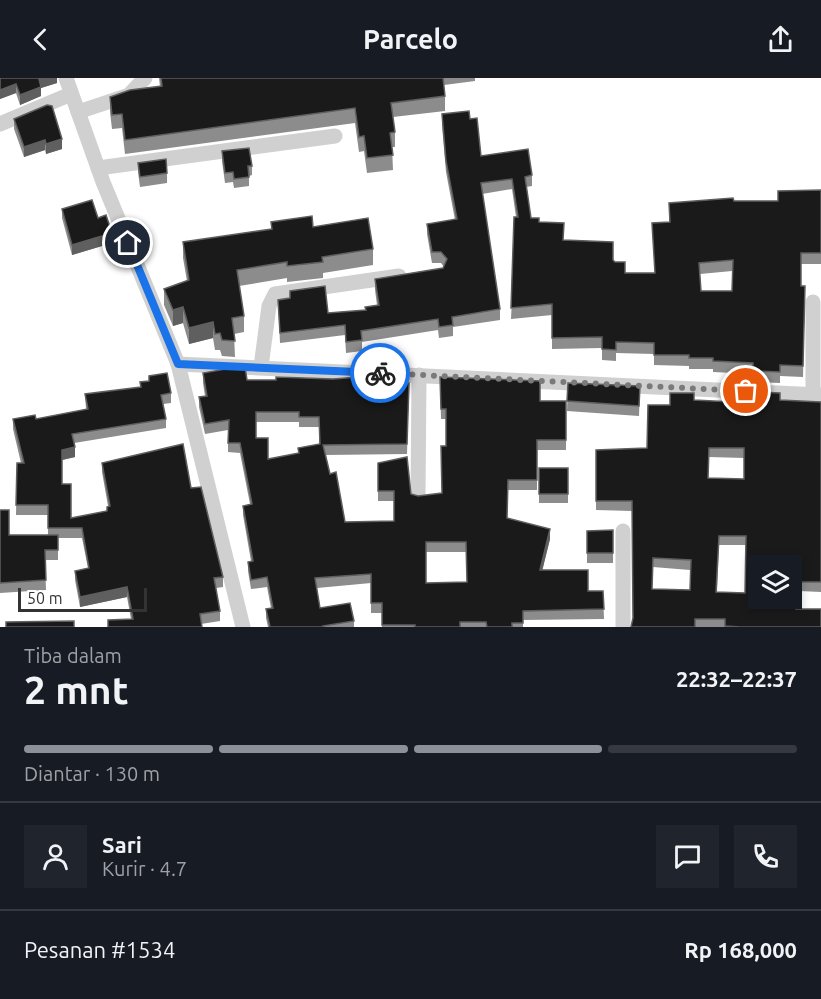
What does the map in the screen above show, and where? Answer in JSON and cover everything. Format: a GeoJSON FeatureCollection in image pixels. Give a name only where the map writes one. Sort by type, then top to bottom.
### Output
{"type":"FeatureCollection","features":[{"type":"Feature","properties":{"kind":"street"},"geometry":{"type":"LineString","coordinates":[[66,78],[98,168],[178,364],[243,627]]}},
{"type":"Feature","properties":{"kind":"street"},"geometry":{"type":"LineString","coordinates":[[78,112],[129,95],[145,78]]}},
{"type":"Feature","properties":{"kind":"street"},"geometry":{"type":"LineString","coordinates":[[0,124],[71,94]]}},
{"type":"Feature","properties":{"kind":"street"},"geometry":{"type":"LineString","coordinates":[[98,168],[335,136]]}},
{"type":"Feature","properties":{"kind":"street"},"geometry":{"type":"LineString","coordinates":[[261,368],[269,306],[275,294],[415,274]]}},
{"type":"Feature","properties":{"kind":"street"},"geometry":{"type":"LineString","coordinates":[[178,364],[817,395],[813,303]]}},
{"type":"Feature","properties":{"kind":"street"},"geometry":{"type":"LineString","coordinates":[[418,496],[419,375]]}},
{"type":"Feature","properties":{"kind":"street"},"geometry":{"type":"LineString","coordinates":[[623,531],[623,627]]}},
{"type":"Feature","properties":{"kind":"building"},"geometry":{"type":"Polygon","coordinates":[[[0,78],[43,78],[39,79],[41,87],[20,95],[16,84],[0,90],[0,78]]]}},
{"type":"Feature","properties":{"kind":"building"},"geometry":{"type":"Polygon","coordinates":[[[161,78],[443,78],[445,96],[391,103],[395,132],[390,133],[393,155],[367,158],[364,136],[359,137],[355,108],[125,140],[122,114],[112,115],[110,97],[130,90],[162,86],[161,78]]]}},
{"type":"Feature","properties":{"kind":"building"},"geometry":{"type":"Polygon","coordinates":[[[47,105],[52,106],[62,139],[46,144],[45,140],[24,147],[14,119],[47,105]]]}},
{"type":"Feature","properties":{"kind":"building"},"geometry":{"type":"Polygon","coordinates":[[[469,111],[470,119],[477,118],[481,156],[528,149],[532,175],[525,177],[531,218],[539,218],[539,222],[564,223],[563,240],[613,242],[613,260],[625,262],[625,273],[655,273],[652,223],[670,222],[669,203],[733,198],[734,201],[778,201],[778,191],[821,190],[821,253],[801,253],[801,286],[805,286],[803,366],[780,365],[780,372],[753,371],[753,363],[713,361],[713,358],[689,358],[689,355],[654,355],[654,343],[616,342],[616,350],[602,349],[602,337],[552,338],[552,304],[511,308],[514,217],[518,217],[512,179],[481,183],[500,309],[452,317],[453,325],[439,327],[438,319],[361,331],[362,340],[346,342],[345,325],[280,333],[278,300],[290,298],[290,291],[325,286],[328,313],[366,310],[365,307],[379,305],[375,279],[443,268],[447,259],[441,252],[432,252],[427,224],[457,219],[446,161],[442,114],[469,111]],[[733,260],[699,263],[701,291],[732,291],[733,260]]]}},
{"type":"Feature","properties":{"kind":"building"},"geometry":{"type":"Polygon","coordinates":[[[249,148],[252,166],[248,166],[249,177],[234,179],[233,172],[225,173],[222,151],[249,148]]]}},
{"type":"Feature","properties":{"kind":"building"},"geometry":{"type":"Polygon","coordinates":[[[166,159],[167,173],[140,177],[138,163],[166,159]]]}},
{"type":"Feature","properties":{"kind":"building"},"geometry":{"type":"Polygon","coordinates":[[[92,200],[98,218],[106,215],[112,233],[72,245],[62,209],[92,200]]]}},
{"type":"Feature","properties":{"kind":"building"},"geometry":{"type":"Polygon","coordinates":[[[312,216],[313,227],[368,218],[373,249],[322,257],[323,262],[287,266],[287,262],[237,270],[244,316],[232,318],[235,341],[222,340],[220,333],[215,334],[213,322],[189,328],[183,307],[173,310],[164,289],[189,280],[183,242],[272,229],[271,222],[312,216]]]}},
{"type":"Feature","properties":{"kind":"building"},"geometry":{"type":"Polygon","coordinates":[[[225,366],[245,367],[247,380],[276,380],[276,377],[333,379],[359,377],[359,373],[378,374],[378,384],[409,383],[407,444],[323,445],[330,474],[336,472],[345,522],[394,521],[394,491],[378,491],[378,463],[407,457],[411,494],[418,496],[442,493],[441,446],[446,446],[446,409],[441,409],[440,377],[540,381],[540,401],[566,401],[566,440],[537,440],[537,480],[508,480],[507,518],[550,529],[540,570],[588,570],[588,591],[603,591],[604,609],[523,611],[523,623],[512,623],[512,627],[487,627],[486,622],[460,622],[460,627],[382,625],[382,603],[371,603],[371,574],[315,578],[320,608],[350,603],[354,621],[324,627],[270,627],[266,609],[273,608],[267,577],[251,580],[248,562],[253,561],[243,506],[252,504],[240,443],[228,443],[229,420],[205,424],[199,397],[207,396],[203,373],[226,369],[225,366]],[[256,412],[256,438],[268,438],[268,459],[299,453],[298,448],[320,444],[319,417],[299,417],[299,412],[256,412]],[[426,542],[426,583],[467,582],[466,542],[426,542]]]}},
{"type":"Feature","properties":{"kind":"building"},"geometry":{"type":"Polygon","coordinates":[[[167,373],[171,393],[161,395],[166,419],[72,434],[75,447],[62,450],[62,484],[71,484],[71,518],[107,511],[107,507],[110,506],[102,463],[183,444],[191,488],[201,487],[223,577],[214,578],[220,611],[200,614],[202,627],[108,627],[108,620],[133,619],[127,587],[80,597],[75,571],[89,568],[82,528],[48,528],[48,505],[16,505],[17,463],[24,463],[13,419],[35,415],[36,419],[88,409],[85,394],[141,387],[140,382],[149,381],[149,376],[167,373]]]}},
{"type":"Feature","properties":{"kind":"building"},"geometry":{"type":"Polygon","coordinates":[[[568,383],[640,386],[639,406],[567,401],[568,383]]]}},
{"type":"Feature","properties":{"kind":"building"},"geometry":{"type":"Polygon","coordinates":[[[753,392],[780,393],[780,400],[821,402],[821,582],[802,582],[802,555],[748,555],[748,609],[821,609],[821,627],[740,627],[725,626],[725,619],[695,619],[695,627],[631,627],[633,618],[632,501],[596,501],[596,450],[647,448],[648,405],[670,405],[670,393],[694,393],[694,400],[752,403],[753,392]],[[709,448],[708,478],[744,479],[744,448],[709,448]],[[719,536],[716,592],[745,593],[746,536],[719,536]],[[653,558],[652,589],[690,590],[691,560],[653,558]]]}},
{"type":"Feature","properties":{"kind":"building"},"geometry":{"type":"Polygon","coordinates":[[[539,468],[568,468],[568,494],[539,494],[539,468]]]}},
{"type":"Feature","properties":{"kind":"building"},"geometry":{"type":"Polygon","coordinates":[[[0,510],[9,510],[9,535],[58,535],[58,550],[45,550],[46,580],[0,583],[0,510]]]}},
{"type":"Feature","properties":{"kind":"building"},"geometry":{"type":"Polygon","coordinates":[[[613,530],[613,553],[587,553],[587,531],[613,530]]]}},
{"type":"Feature","properties":{"kind":"building"},"geometry":{"type":"Polygon","coordinates":[[[74,621],[74,627],[6,627],[6,622],[74,621]]]}},
{"type":"Feature","properties":{"kind":"way so far"},"geometry":{"type":"LineString","coordinates":[[380,373],[746,391]]}},
{"type":"Feature","properties":{"kind":"route"},"geometry":{"type":"LineString","coordinates":[[128,243],[178,364],[380,373]]}}]}
